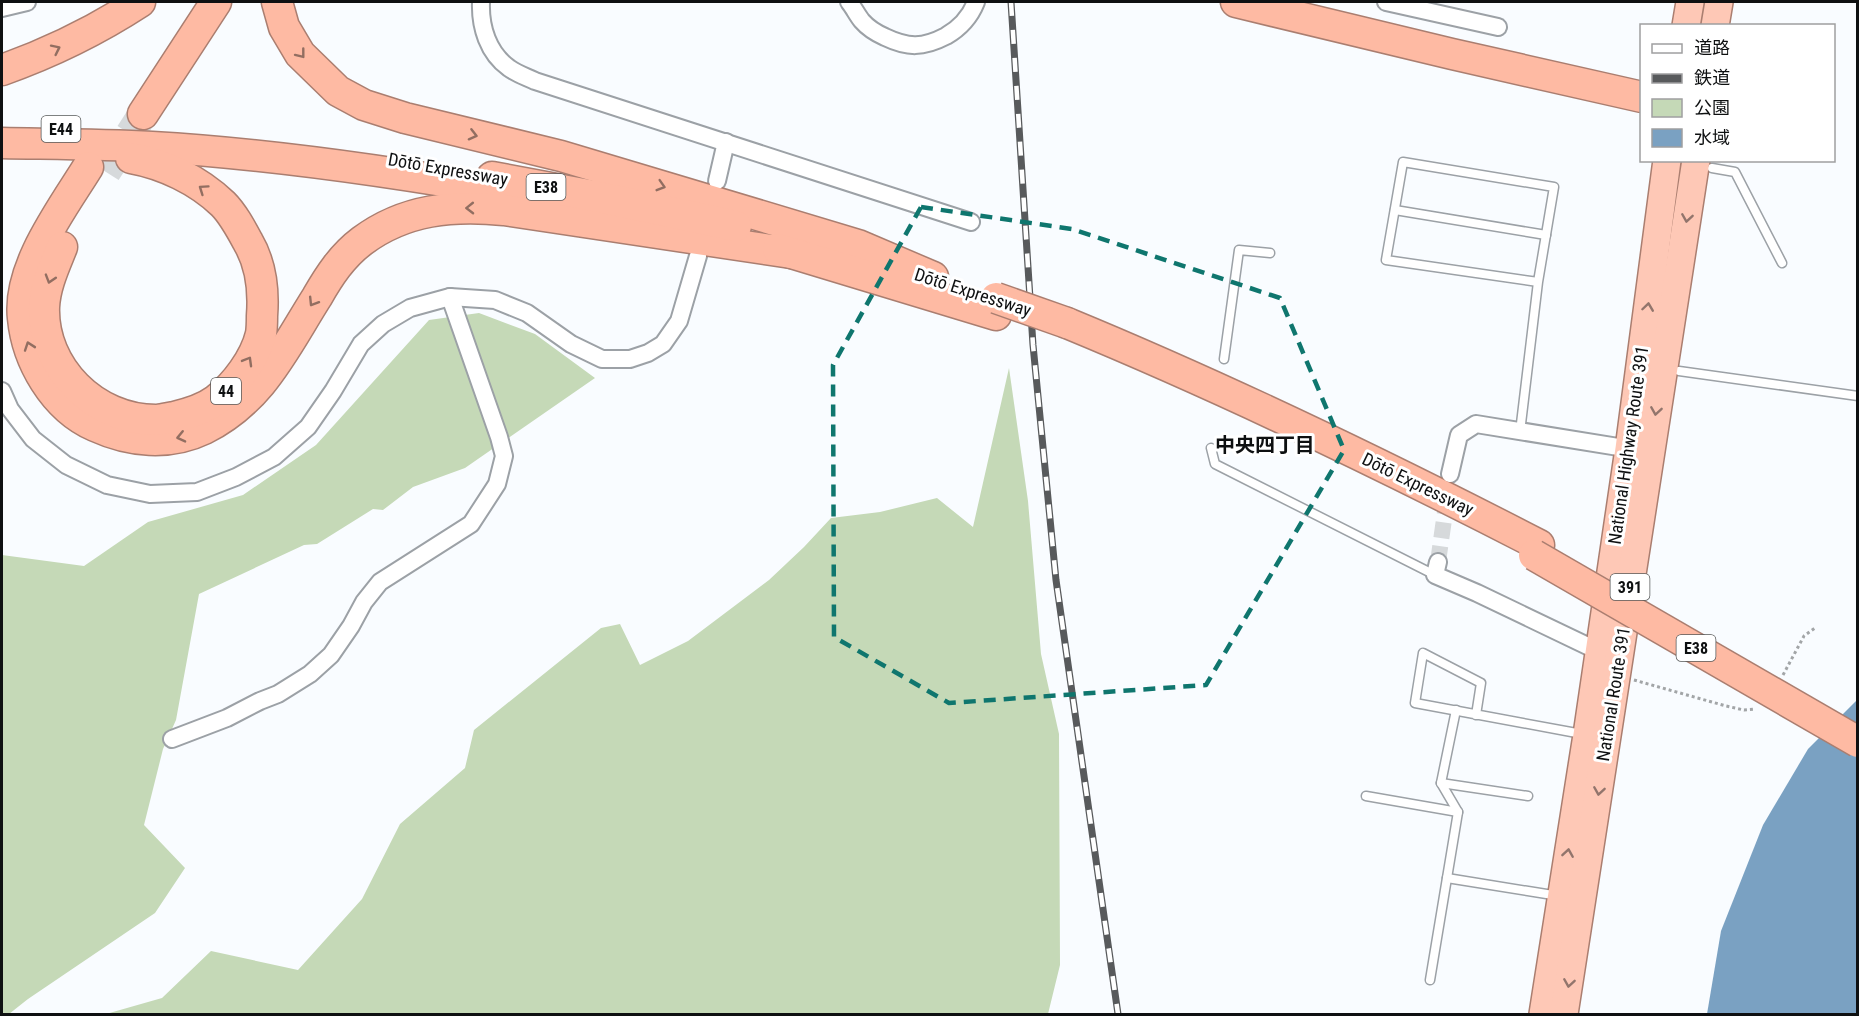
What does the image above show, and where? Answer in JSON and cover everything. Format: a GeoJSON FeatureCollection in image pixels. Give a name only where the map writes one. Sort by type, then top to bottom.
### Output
{"type":"FeatureCollection","features":[{"type":"Feature","properties":{"kind":"highway"},"geometry":{"type":"LineString","coordinates":[[2,70],[87,34],[140,2]]}},
{"type":"Feature","properties":{"kind":"highway"},"geometry":{"type":"LineString","coordinates":[[194,2],[116,140],[50,227],[28,274],[22,306],[24,333],[31,355],[42,377],[56,396],[73,413],[92,425],[116,435],[141,440],[169,440],[194,434],[223,420],[247,400],[271,372],[335,267],[361,242],[389,223],[416,214],[470,207],[504,210],[798,254]]}},
{"type":"Feature","properties":{"kind":"highway","name":"44"},"geometry":{"type":"LineString","coordinates":[[40,144],[147,161],[177,173],[204,189],[224,205],[255,254],[262,282],[263,308],[261,334],[251,359],[234,383],[214,402],[186,414],[158,420],[132,417],[106,407],[87,396],[59,367],[50,349],[45,329],[44,307],[48,280],[64,242],[116,140],[216,2]]}},
{"type":"Feature","properties":{"kind":"highway"},"geometry":{"type":"LineString","coordinates":[[277,2],[284,27],[300,54],[338,91],[364,105],[405,118],[561,156],[858,245],[933,277]]}},
{"type":"Feature","properties":{"kind":"highway"},"geometry":{"type":"LineString","coordinates":[[1236,2],[1640,97]]}},
{"type":"Feature","properties":{"kind":"highway"},"geometry":{"type":"LineString","coordinates":[[1277,2],[1529,62],[1640,84]]}},
{"type":"Feature","properties":{"kind":"highway"},"geometry":{"type":"LineString","coordinates":[[1686,24],[1690,2]]}},
{"type":"Feature","properties":{"kind":"highway"},"geometry":{"type":"LineString","coordinates":[[1715,24],[1719,2]]}},
{"type":"Feature","properties":{"kind":"highway","name":"Dōtō Expressway"},"geometry":{"type":"LineString","coordinates":[[2,127],[116,140],[152,147],[359,168],[614,211],[798,254],[996,306]]}},
{"type":"Feature","properties":{"kind":"highway","name":"Dōtō Expressway"},"geometry":{"type":"LineString","coordinates":[[2,143],[40,144],[116,140],[261,142],[362,154],[474,173],[696,217],[800,241],[933,277],[996,306],[1066,332],[1151,358],[1425,486],[1857,729]]}},
{"type":"Feature","properties":{"kind":"highway","name":"National Highway Route 391"},"geometry":{"type":"LineString","coordinates":[[1543,1014],[1561,896],[1597,737],[1598,651],[1639,450],[1667,162]]}},
{"type":"Feature","properties":{"kind":"highway","name":"National Route 391"},"geometry":{"type":"LineString","coordinates":[[1564,1014],[1597,737],[1639,450],[1704,164]]}},
{"type":"Feature","properties":{"kind":"highway","name":"Dōtō Expressway"},"geometry":{"type":"LineString","coordinates":[[1537,550],[1857,742]]}},
{"type":"Feature","properties":{"kind":"street"},"geometry":{"type":"LineString","coordinates":[[2,8],[27,2]]}},
{"type":"Feature","properties":{"kind":"street"},"geometry":{"type":"LineString","coordinates":[[481,2],[480,15],[486,38],[496,57],[510,69],[535,81],[971,222]]}},
{"type":"Feature","properties":{"kind":"street"},"geometry":{"type":"LineString","coordinates":[[849,2],[863,22],[875,32],[910,46],[933,43],[953,32],[965,22],[976,2]]}},
{"type":"Feature","properties":{"kind":"street"},"geometry":{"type":"LineString","coordinates":[[1386,2],[1498,27]]}},
{"type":"Feature","properties":{"kind":"street"},"geometry":{"type":"LineString","coordinates":[[717,181],[726,142]]}},
{"type":"Feature","properties":{"kind":"street"},"geometry":{"type":"LineString","coordinates":[[2,391],[10,409],[33,439],[66,465],[107,485],[150,494],[197,492],[236,477],[274,457],[308,427],[361,344],[383,324],[410,308],[450,297],[495,300],[527,313],[571,344],[602,359],[630,359],[648,353],[663,344],[680,321],[698,255]]}},
{"type":"Feature","properties":{"kind":"street"},"geometry":{"type":"LineString","coordinates":[[172,740],[278,694],[310,674],[331,654],[351,626],[364,602],[380,582],[471,524],[497,484],[504,456],[450,297]]}},
{"type":"Feature","properties":{"kind":"street"},"geometry":{"type":"LineString","coordinates":[[1450,474],[1459,435],[1476,424],[1639,450]]}},
{"type":"Feature","properties":{"kind":"street"},"geometry":{"type":"LineString","coordinates":[[1436,568],[1477,593],[1598,651]]}},
{"type":"Feature","properties":{"kind":"lane"},"geometry":{"type":"LineString","coordinates":[[1520,432],[1538,282],[1554,187],[1402,162],[1386,260],[1538,282]]}},
{"type":"Feature","properties":{"kind":"lane"},"geometry":{"type":"LineString","coordinates":[[1704,164],[1735,172],[1782,262]]}},
{"type":"Feature","properties":{"kind":"lane"},"geometry":{"type":"LineString","coordinates":[[1395,210],[1546,235]]}},
{"type":"Feature","properties":{"kind":"lane"},"geometry":{"type":"LineString","coordinates":[[1224,359],[1239,250],[1270,254]]}},
{"type":"Feature","properties":{"kind":"lane"},"geometry":{"type":"LineString","coordinates":[[1679,371],[1857,396]]}},
{"type":"Feature","properties":{"kind":"lane"},"geometry":{"type":"LineString","coordinates":[[1211,448],[1215,464],[1436,568]]}},
{"type":"Feature","properties":{"kind":"lane"},"geometry":{"type":"LineString","coordinates":[[1476,715],[1481,683],[1423,653],[1415,703],[1456,710],[1476,715],[1597,737]]}},
{"type":"Feature","properties":{"kind":"lane"},"geometry":{"type":"LineString","coordinates":[[1430,980],[1458,812],[1441,783],[1456,710]]}},
{"type":"Feature","properties":{"kind":"lane"},"geometry":{"type":"LineString","coordinates":[[1441,783],[1528,796]]}},
{"type":"Feature","properties":{"kind":"lane"},"geometry":{"type":"LineString","coordinates":[[1366,796],[1458,812]]}},
{"type":"Feature","properties":{"kind":"lane"},"geometry":{"type":"LineString","coordinates":[[1447,878],[1561,896]]}},
{"type":"Feature","properties":{"kind":"highlighted area"},"geometry":{"type":"Polygon","coordinates":[[[921,207],[1072,229],[1280,298],[1344,450],[1206,685],[949,703],[834,637],[833,365],[921,207]]]}},
{"type":"Feature","properties":{"kind":"green space"},"geometry":{"type":"Polygon","coordinates":[[[479,313],[535,334],[595,378],[465,468],[413,487],[383,510],[373,509],[317,544],[304,545],[199,594],[176,720],[163,749],[144,825],[185,868],[155,913],[9,1014],[2,1014],[2,555],[84,566],[148,522],[243,495],[316,445],[429,320],[479,313]]]}},
{"type":"Feature","properties":{"kind":"green space"},"geometry":{"type":"Polygon","coordinates":[[[1009,368],[1028,501],[1041,654],[1059,734],[1060,965],[1048,1014],[106,1014],[162,998],[211,951],[298,970],[362,899],[400,824],[465,768],[474,730],[601,628],[620,624],[640,665],[688,641],[769,580],[831,518],[880,512],[937,498],[973,527],[1009,368]]]}},
{"type":"Feature","properties":{"kind":"water"},"geometry":{"type":"Polygon","coordinates":[[[1857,700],[1857,1014],[1707,1014],[1721,931],[1763,825],[1808,749],[1857,700]]]}},
{"type":"Feature","properties":{"kind":"tunnel"},"geometry":{"type":"LineString","coordinates":[[106,172],[143,114]]}},
{"type":"Feature","properties":{"kind":"tunnel"},"geometry":{"type":"LineString","coordinates":[[1438,562],[1448,491]]}},
{"type":"Feature","properties":{"kind":"railway"},"geometry":{"type":"LineString","coordinates":[[1011,2],[1033,345],[1056,580],[1118,1014]]}},
{"type":"Feature","properties":{"kind":"district","name":"中央四丁目"},"geometry":{"type":"Point","coordinates":[1265,445]}}]}
